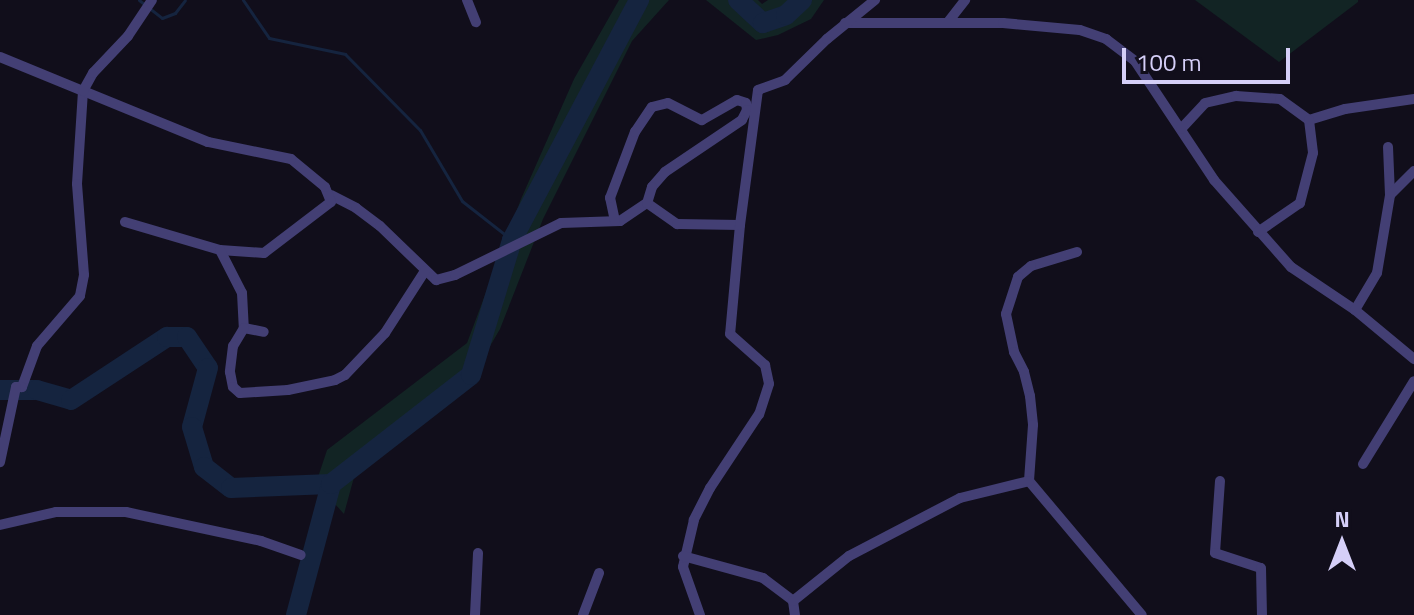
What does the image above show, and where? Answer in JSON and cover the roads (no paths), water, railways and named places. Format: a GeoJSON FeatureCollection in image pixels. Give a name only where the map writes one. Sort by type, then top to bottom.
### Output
{"type":"FeatureCollection","features":[{"type":"Feature","properties":{"kind":"street"},"geometry":{"type":"LineString","coordinates":[[0,462],[16,387],[22,387],[37,346],[80,296],[77,175],[83,91],[93,73],[128,36],[152,0]]}},
{"type":"Feature","properties":{"kind":"street"},"geometry":{"type":"LineString","coordinates":[[467,0],[476,22]]}},
{"type":"Feature","properties":{"kind":"street"},"geometry":{"type":"LineString","coordinates":[[700,615],[686,580],[683,556],[694,520],[710,488],[759,414],[768,395],[770,376],[765,365],[730,334],[740,225],[758,90],[785,80],[845,23],[875,0]]}},
{"type":"Feature","properties":{"kind":"street"},"geometry":{"type":"LineString","coordinates":[[948,22],[965,0]]}},
{"type":"Feature","properties":{"kind":"street"},"geometry":{"type":"LineString","coordinates":[[845,23],[948,22],[1056,27],[1100,36],[1135,61],[1214,180],[1291,267],[1355,310],[1414,359]]}},
{"type":"Feature","properties":{"kind":"street"},"geometry":{"type":"LineString","coordinates":[[0,57],[208,142],[291,159],[331,195],[380,226],[436,280],[455,275],[561,223],[620,221],[647,203],[652,187],[665,172],[742,120],[747,110],[746,103],[737,100],[702,120],[668,103],[652,107],[635,132],[610,198],[615,221]]}},
{"type":"Feature","properties":{"kind":"street"},"geometry":{"type":"LineString","coordinates":[[1181,129],[1205,103],[1236,96],[1280,99],[1309,120],[1313,153],[1303,195],[1289,212],[1258,232]]}},
{"type":"Feature","properties":{"kind":"street"},"geometry":{"type":"LineString","coordinates":[[1309,120],[1345,109],[1414,99]]}},
{"type":"Feature","properties":{"kind":"street"},"geometry":{"type":"LineString","coordinates":[[1355,310],[1377,273],[1390,195],[1388,147]]}},
{"type":"Feature","properties":{"kind":"street"},"geometry":{"type":"LineString","coordinates":[[1390,195],[1414,171]]}},
{"type":"Feature","properties":{"kind":"street"},"geometry":{"type":"LineString","coordinates":[[125,222],[220,250],[264,253],[325,210],[331,202],[331,195]]}},
{"type":"Feature","properties":{"kind":"street"},"geometry":{"type":"LineString","coordinates":[[647,203],[677,224],[740,225]]}},
{"type":"Feature","properties":{"kind":"street"},"geometry":{"type":"LineString","coordinates":[[220,250],[242,293],[244,328],[233,346],[230,372],[233,387],[240,393],[288,390],[345,375],[385,333],[425,271]]}},
{"type":"Feature","properties":{"kind":"street"},"geometry":{"type":"LineString","coordinates":[[1077,252],[1031,266],[1018,277],[1006,314],[1014,352],[1024,372],[1030,396],[1033,425],[1029,481],[1142,615]]}},
{"type":"Feature","properties":{"kind":"street"},"geometry":{"type":"LineString","coordinates":[[244,328],[264,332]]}},
{"type":"Feature","properties":{"kind":"street"},"geometry":{"type":"LineString","coordinates":[[1363,464],[1414,381]]}},
{"type":"Feature","properties":{"kind":"street"},"geometry":{"type":"LineString","coordinates":[[793,601],[849,556],[960,498],[1029,481]]}},
{"type":"Feature","properties":{"kind":"street"},"geometry":{"type":"LineString","coordinates":[[1220,481],[1215,553],[1263,570],[1262,615]]}},
{"type":"Feature","properties":{"kind":"street"},"geometry":{"type":"LineString","coordinates":[[0,525],[56,512],[126,512],[261,541],[301,555]]}},
{"type":"Feature","properties":{"kind":"street"},"geometry":{"type":"LineString","coordinates":[[475,615],[478,553]]}},
{"type":"Feature","properties":{"kind":"street"},"geometry":{"type":"LineString","coordinates":[[683,556],[763,578],[793,601],[795,615]]}},
{"type":"Feature","properties":{"kind":"street"},"geometry":{"type":"LineString","coordinates":[[583,615],[599,573]]}},
{"type":"Feature","properties":{"kind":"waterway"},"geometry":{"type":"LineString","coordinates":[[139,0],[162,18],[175,13],[185,0]]}},
{"type":"Feature","properties":{"kind":"waterway"},"geometry":{"type":"LineString","coordinates":[[243,0],[269,38],[345,54],[420,130],[462,201],[512,240]]}},
{"type":"Feature","properties":{"kind":"waterway"},"geometry":{"type":"LineString","coordinates":[[296,615],[331,484],[471,375],[512,240],[639,0]]}},
{"type":"Feature","properties":{"kind":"waterway"},"geometry":{"type":"LineString","coordinates":[[738,0],[763,23],[786,15],[802,0]]}},
{"type":"Feature","properties":{"kind":"waterway"},"geometry":{"type":"LineString","coordinates":[[0,390],[37,390],[71,400],[167,337],[187,337],[208,368],[192,427],[204,467],[231,488],[331,484]]}}]}
